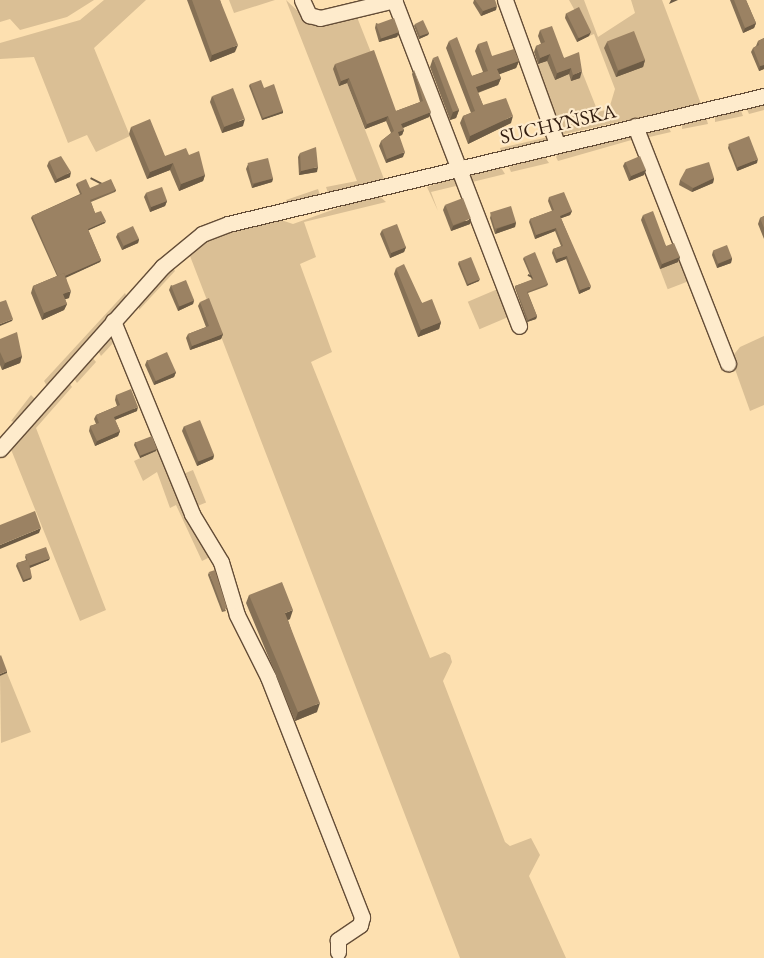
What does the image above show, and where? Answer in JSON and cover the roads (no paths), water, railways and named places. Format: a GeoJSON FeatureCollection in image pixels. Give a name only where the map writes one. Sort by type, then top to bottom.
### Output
{"type":"FeatureCollection","features":[{"type":"Feature","properties":{"kind":"street"},"geometry":{"type":"LineString","coordinates":[[302,0],[310,15],[320,18],[395,0],[518,326]]}},
{"type":"Feature","properties":{"kind":"street"},"geometry":{"type":"LineString","coordinates":[[505,0],[557,144]]}},
{"type":"Feature","properties":{"kind":"street","name":"SUCHYŃSKA"},"geometry":{"type":"LineString","coordinates":[[0,449],[162,267],[202,234],[228,224],[764,96]]}},
{"type":"Feature","properties":{"kind":"street"},"geometry":{"type":"LineString","coordinates":[[635,126],[728,363]]}},
{"type":"Feature","properties":{"kind":"street"},"geometry":{"type":"LineString","coordinates":[[113,321],[192,514],[221,562],[237,615],[268,677],[362,917],[360,926],[338,940],[338,952]]}}]}
